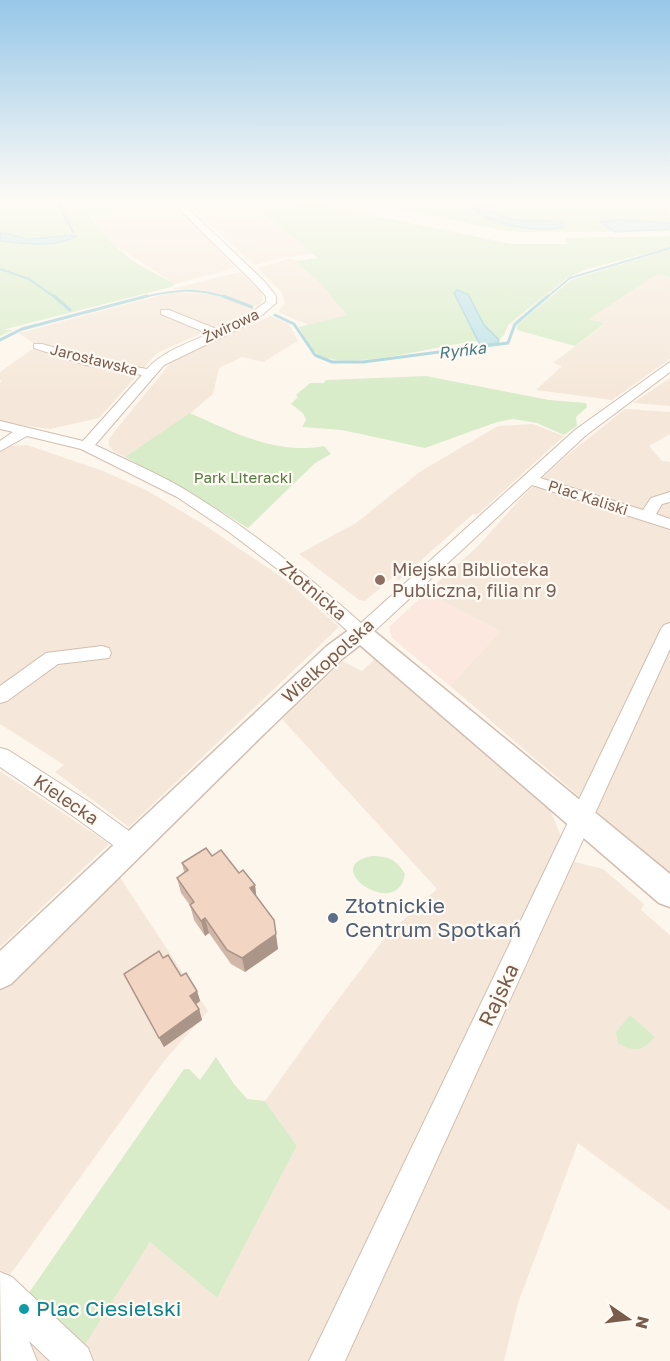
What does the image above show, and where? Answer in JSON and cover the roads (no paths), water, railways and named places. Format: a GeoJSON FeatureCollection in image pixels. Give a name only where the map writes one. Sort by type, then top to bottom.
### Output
{"type":"FeatureCollection","features":[{"type":"Feature","properties":{"kind":"street","name":"Żwirowa"},"geometry":{"type":"LineString","coordinates":[[86,446],[149,373],[172,353],[259,314],[267,308],[272,299],[260,283],[240,264]]}},
{"type":"Feature","properties":{"kind":"street"},"geometry":{"type":"LineString","coordinates":[[165,312],[217,333]]}},
{"type":"Feature","properties":{"kind":"street","name":"Jarosławska"},"geometry":{"type":"LineString","coordinates":[[38,346],[90,362],[149,373]]}},
{"type":"Feature","properties":{"kind":"street","name":"Wielkopolska"},"geometry":{"type":"LineString","coordinates":[[0,973],[333,654],[361,633],[589,426],[670,366]]}},
{"type":"Feature","properties":{"kind":"street","name":"Złotnicka"},"geometry":{"type":"LineString","coordinates":[[0,425],[86,446],[182,494],[235,529],[298,576],[361,633],[670,893]]}},
{"type":"Feature","properties":{"kind":"street"},"geometry":{"type":"LineString","coordinates":[[0,447],[25,430]]}},
{"type":"Feature","properties":{"kind":"street","name":"Plac Kaliski"},"geometry":{"type":"LineString","coordinates":[[529,479],[670,524]]}},
{"type":"Feature","properties":{"kind":"street","name":"Plac Kaliski"},"geometry":{"type":"LineString","coordinates":[[647,516],[656,501],[670,497]]}},
{"type":"Feature","properties":{"kind":"street","name":"Rajska"},"geometry":{"type":"LineString","coordinates":[[327,1361],[670,629]]}},
{"type":"Feature","properties":{"kind":"street"},"geometry":{"type":"LineString","coordinates":[[0,696],[52,658],[102,652]]}},
{"type":"Feature","properties":{"kind":"street","name":"Kielecka"},"geometry":{"type":"LineString","coordinates":[[0,756],[81,809],[132,846]]}},
{"type":"Feature","properties":{"kind":"street"},"geometry":{"type":"LineString","coordinates":[[7,1296],[9,1335],[19,1361]]}},
{"type":"Feature","properties":{"kind":"street"},"geometry":{"type":"LineString","coordinates":[[7,1296],[75,1361]]}},
{"type":"Feature","properties":{"kind":"water"},"geometry":{"type":"Polygon","coordinates":[[[457,290],[468,294],[484,325],[499,340],[498,343],[480,345],[454,293],[457,290]]]}},
{"type":"Feature","properties":{"kind":"waterway","name":"Ryńka"},"geometry":{"type":"LineString","coordinates":[[546,298],[570,278],[618,264]]}},
{"type":"Feature","properties":{"kind":"waterway"},"geometry":{"type":"LineString","coordinates":[[0,269],[29,279],[56,298]]}},
{"type":"Feature","properties":{"kind":"waterway","name":"Ryńka"},"geometry":{"type":"LineString","coordinates":[[141,298],[184,291],[205,292],[227,298]]}},
{"type":"Feature","properties":{"kind":"waterway"},"geometry":{"type":"LineString","coordinates":[[54,296],[70,310]]}},
{"type":"Feature","properties":{"kind":"waterway","name":"Ryńka"},"geometry":{"type":"LineString","coordinates":[[0,340],[22,329],[147,296]]}},
{"type":"Feature","properties":{"kind":"waterway","name":"Ryńka"},"geometry":{"type":"LineString","coordinates":[[223,296],[252,307]]}},
{"type":"Feature","properties":{"kind":"waterway","name":"Ryńka"},"geometry":{"type":"LineString","coordinates":[[275,315],[294,324],[315,355],[332,362],[363,362],[508,343],[515,324],[548,296]]}},
{"type":"Feature","properties":{"kind":"place","name":"Miejska Biblioteka Publiczna, filia nr 9"},"geometry":{"type":"Point","coordinates":[380,580]}},
{"type":"Feature","properties":{"kind":"place","name":"Złotnickie Centrum Spotkań"},"geometry":{"type":"Point","coordinates":[333,918]}},
{"type":"Feature","properties":{"kind":"place","name":"Plac Ciesielski"},"geometry":{"type":"Point","coordinates":[24,1309]}},
{"type":"Feature","properties":{"kind":"park label","name":"Park Literacki"},"geometry":{"type":"Point","coordinates":[243,478]}}]}
